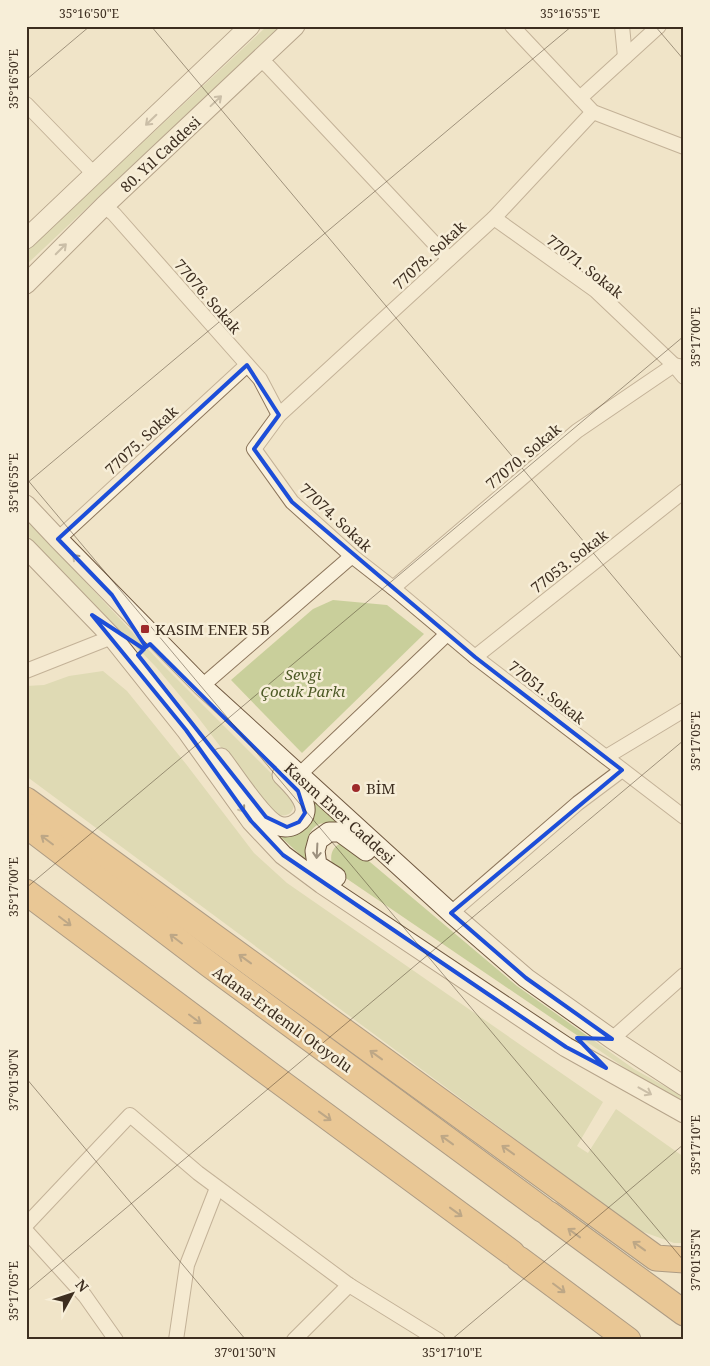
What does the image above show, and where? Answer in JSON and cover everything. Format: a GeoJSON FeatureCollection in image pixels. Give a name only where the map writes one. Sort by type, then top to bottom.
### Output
{"type":"FeatureCollection","features":[{"type":"Feature","properties":{"kind":"highway"},"geometry":{"type":"LineString","coordinates":[[26,800],[656,1258],[684,1260]]}},
{"type":"Feature","properties":{"kind":"highway","name":"Adana-Erdemli Otoyolu"},"geometry":{"type":"LineString","coordinates":[[26,825],[218,970],[684,1313]]}},
{"type":"Feature","properties":{"kind":"highway"},"geometry":{"type":"LineString","coordinates":[[26,892],[628,1340]]}},
{"type":"Feature","properties":{"kind":"main road","name":"80. Yıl Caddesi"},"geometry":{"type":"LineString","coordinates":[[26,284],[104,206],[296,26]]}},
{"type":"Feature","properties":{"kind":"main road","name":"80. Yıl Caddesi"},"geometry":{"type":"LineString","coordinates":[[26,239],[248,27]]}},
{"type":"Feature","properties":{"kind":"main road","name":"Kasım Ener Caddesi"},"geometry":{"type":"LineString","coordinates":[[26,505],[202,686],[451,913],[526,978],[612,1039],[684,1086]]}},
{"type":"Feature","properties":{"kind":"main road"},"geometry":{"type":"LineString","coordinates":[[26,548],[112,637],[186,730],[251,821],[283,855],[322,884],[566,1047],[684,1113]]}},
{"type":"Feature","properties":{"kind":"main road"},"geometry":{"type":"LineString","coordinates":[[92,615],[120,633],[194,722],[266,817],[278,826],[287,827],[299,822],[304,813],[304,803],[298,791],[211,707],[131,624],[112,595]]}},
{"type":"Feature","properties":{"kind":"main road"},"geometry":{"type":"LineString","coordinates":[[606,1068],[588,1049],[317,865],[315,851],[318,840],[329,832],[340,832],[357,843],[516,982],[595,1039],[612,1039]]}},
{"type":"Feature","properties":{"kind":"street"},"geometry":{"type":"LineString","coordinates":[[512,26],[593,112],[684,147]]}},
{"type":"Feature","properties":{"kind":"street"},"geometry":{"type":"LineString","coordinates":[[622,26],[625,58]]}},
{"type":"Feature","properties":{"kind":"street"},"geometry":{"type":"LineString","coordinates":[[580,98],[659,26]]}},
{"type":"Feature","properties":{"kind":"street"},"geometry":{"type":"LineString","coordinates":[[260,60],[269,67],[449,259]]}},
{"type":"Feature","properties":{"kind":"street"},"geometry":{"type":"LineString","coordinates":[[26,104],[94,174]]}},
{"type":"Feature","properties":{"kind":"street","name":"77078. Sokak"},"geometry":{"type":"LineString","coordinates":[[279,415],[494,218],[593,112]]}},
{"type":"Feature","properties":{"kind":"street","name":"77076. Sokak"},"geometry":{"type":"LineString","coordinates":[[104,206],[114,214],[260,379],[279,415]]}},
{"type":"Feature","properties":{"kind":"street","name":"77071. Sokak"},"geometry":{"type":"LineString","coordinates":[[494,218],[595,290],[679,366],[684,377]]}},
{"type":"Feature","properties":{"kind":"street","name":"77075. Sokak"},"geometry":{"type":"LineString","coordinates":[[58,539],[247,365]]}},
{"type":"Feature","properties":{"kind":"street","name":"77070. Sokak"},"geometry":{"type":"LineString","coordinates":[[393,588],[577,431],[679,366]]}},
{"type":"Feature","properties":{"kind":"street","name":"77074. Sokak"},"geometry":{"type":"LineString","coordinates":[[279,415],[254,449],[292,502],[352,556],[393,588]]}},
{"type":"Feature","properties":{"kind":"street","name":"77053. Sokak"},"geometry":{"type":"LineString","coordinates":[[475,657],[684,491]]}},
{"type":"Feature","properties":{"kind":"street"},"geometry":{"type":"LineString","coordinates":[[202,686],[352,556]]}},
{"type":"Feature","properties":{"kind":"street","name":"77051. Sokak"},"geometry":{"type":"LineString","coordinates":[[393,588],[475,657],[684,817]]}},
{"type":"Feature","properties":{"kind":"street"},"geometry":{"type":"LineString","coordinates":[[299,775],[447,634]]}},
{"type":"Feature","properties":{"kind":"street"},"geometry":{"type":"LineString","coordinates":[[26,671],[112,637]]}},
{"type":"Feature","properties":{"kind":"street"},"geometry":{"type":"LineString","coordinates":[[606,757],[684,710]]}},
{"type":"Feature","properties":{"kind":"street"},"geometry":{"type":"LineString","coordinates":[[451,913],[578,803],[622,770]]}},
{"type":"Feature","properties":{"kind":"street"},"geometry":{"type":"LineString","coordinates":[[612,1039],[684,975]]}},
{"type":"Feature","properties":{"kind":"street"},"geometry":{"type":"LineString","coordinates":[[26,1225],[130,1115],[217,1188],[349,1285],[438,1340]]}},
{"type":"Feature","properties":{"kind":"street"},"geometry":{"type":"LineString","coordinates":[[176,1340],[187,1265],[217,1188]]}},
{"type":"Feature","properties":{"kind":"street"},"geometry":{"type":"LineString","coordinates":[[26,1231],[85,1296],[116,1340]]}},
{"type":"Feature","properties":{"kind":"street"},"geometry":{"type":"LineString","coordinates":[[294,1340],[349,1285]]}},
{"type":"Feature","properties":{"kind":"highlighted area"},"geometry":{"type":"Polygon","coordinates":[[[247,365],[279,415],[254,449],[292,502],[475,657],[622,770],[451,913],[526,978],[612,1039],[577,1038],[606,1068],[566,1047],[283,855],[251,821],[186,730],[92,615],[144,649],[138,655],[266,817],[287,827],[299,822],[305,813],[298,791],[150,644],[146,647],[112,595],[58,539],[247,365]]]}},
{"type":"Feature","properties":{"kind":"green space"},"geometry":{"type":"Polygon","coordinates":[[[267,26],[280,26],[26,265],[26,252],[267,26]]]}},
{"type":"Feature","properties":{"kind":"green space"},"geometry":{"type":"Polygon","coordinates":[[[26,518],[161,663],[294,796],[294,807],[290,814],[277,815],[271,813],[197,716],[156,667],[26,534],[26,518]]]}},
{"type":"Feature","properties":{"kind":"green space","name":"Sevgi Çocuk Parkı"},"geometry":{"type":"Polygon","coordinates":[[[333,600],[387,605],[424,634],[302,753],[231,680],[313,609],[333,600]]]}},
{"type":"Feature","properties":{"kind":"green space"},"geometry":{"type":"Polygon","coordinates":[[[103,671],[127,691],[254,853],[287,883],[603,1102],[577,1146],[588,1153],[616,1109],[684,1157],[684,1243],[674,1243],[638,1230],[26,776],[26,686],[44,685],[69,676],[103,671]]]}},
{"type":"Feature","properties":{"kind":"green space"},"geometry":{"type":"Polygon","coordinates":[[[309,795],[341,825],[322,823],[312,830],[307,844],[307,861],[271,828],[280,831],[309,795]]]}},
{"type":"Feature","properties":{"kind":"green space"},"geometry":{"type":"Polygon","coordinates":[[[342,843],[351,846],[517,986],[634,1069],[684,1097],[684,1102],[631,1072],[334,870],[331,862],[333,850],[342,843]]]}},
{"type":"Feature","properties":{"kind":"place","name":"KASIM ENER 5B"},"geometry":{"type":"Point","coordinates":[145,629]}},
{"type":"Feature","properties":{"kind":"place","name":"BİM"},"geometry":{"type":"Point","coordinates":[356,788]}}]}
